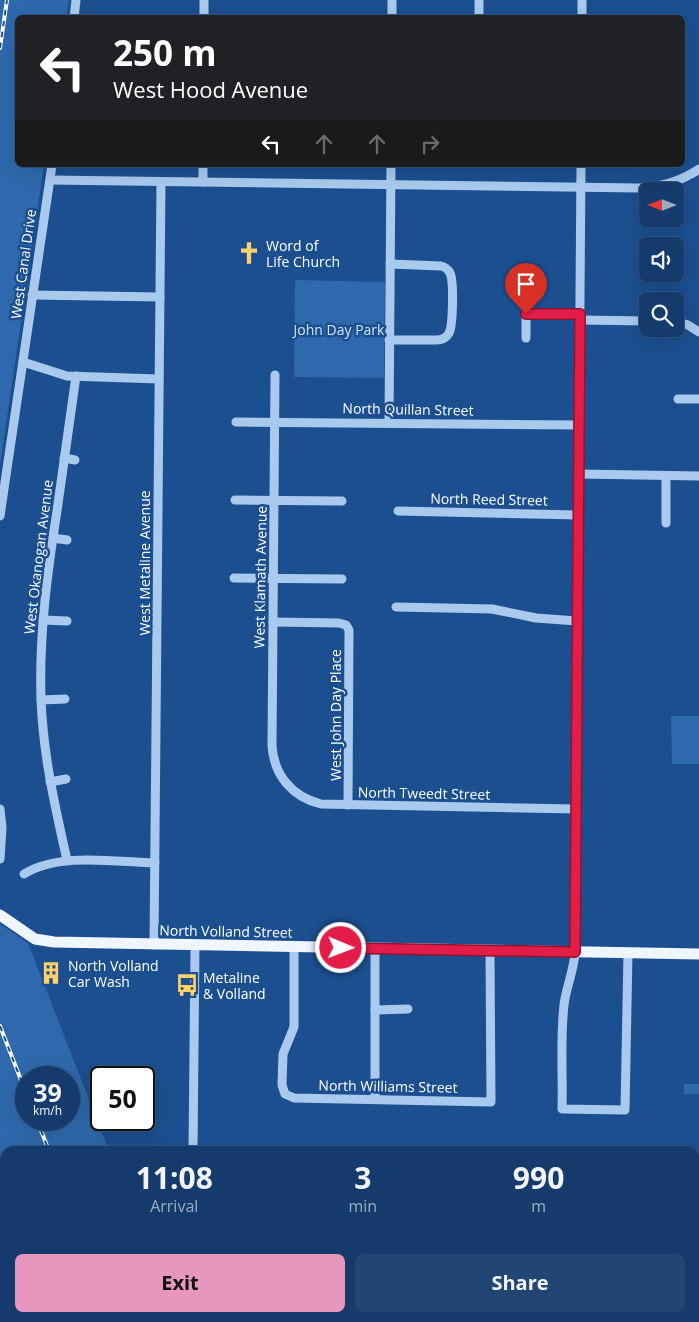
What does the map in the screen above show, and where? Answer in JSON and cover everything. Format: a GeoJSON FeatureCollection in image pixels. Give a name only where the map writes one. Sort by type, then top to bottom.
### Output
{"type":"FeatureCollection","features":[{"type":"Feature","properties":{"kind":"main road","name":"North Volland Street"},"geometry":{"type":"LineString","coordinates":[[0,915],[29,935],[40,940],[195,946],[699,954]]}},
{"type":"Feature","properties":{"kind":"street"},"geometry":{"type":"LineString","coordinates":[[74,15],[76,0]]}},
{"type":"Feature","properties":{"kind":"street"},"geometry":{"type":"LineString","coordinates":[[204,0],[204,15]]}},
{"type":"Feature","properties":{"kind":"street"},"geometry":{"type":"LineString","coordinates":[[392,0],[392,15]]}},
{"type":"Feature","properties":{"kind":"street"},"geometry":{"type":"LineString","coordinates":[[479,0],[479,15]]}},
{"type":"Feature","properties":{"kind":"street"},"geometry":{"type":"LineString","coordinates":[[582,0],[582,15]]}},
{"type":"Feature","properties":{"kind":"street","name":"West Canal Drive"},"geometry":{"type":"LineString","coordinates":[[0,516],[52,167]]}},
{"type":"Feature","properties":{"kind":"street"},"geometry":{"type":"LineString","coordinates":[[203,167],[203,182]]}},
{"type":"Feature","properties":{"kind":"street"},"geometry":{"type":"LineString","coordinates":[[389,423],[391,167]]}},
{"type":"Feature","properties":{"kind":"street"},"geometry":{"type":"LineString","coordinates":[[581,167],[575,952],[574,966],[564,1010],[562,1109],[625,1110],[628,953]]}},
{"type":"Feature","properties":{"kind":"street"},"geometry":{"type":"LineString","coordinates":[[50,180],[581,188],[658,187],[674,183],[699,170]]}},
{"type":"Feature","properties":{"kind":"street","name":"West Metaline Avenue"},"geometry":{"type":"LineString","coordinates":[[154,945],[161,182]]}},
{"type":"Feature","properties":{"kind":"street"},"geometry":{"type":"LineString","coordinates":[[389,340],[440,340],[447,336],[451,328],[452,279],[448,269],[441,266],[390,264]]}},
{"type":"Feature","properties":{"kind":"street"},"geometry":{"type":"LineString","coordinates":[[526,279],[526,338]]}},
{"type":"Feature","properties":{"kind":"street"},"geometry":{"type":"LineString","coordinates":[[32,295],[160,297]]}},
{"type":"Feature","properties":{"kind":"street"},"geometry":{"type":"LineString","coordinates":[[526,314],[639,320]]}},
{"type":"Feature","properties":{"kind":"street"},"geometry":{"type":"LineString","coordinates":[[684,324],[699,332]]}},
{"type":"Feature","properties":{"kind":"street"},"geometry":{"type":"LineString","coordinates":[[23,362],[67,376],[159,379]]}},
{"type":"Feature","properties":{"kind":"street","name":"West Klamath Avenue"},"geometry":{"type":"LineString","coordinates":[[275,375],[272,746],[274,761],[281,777]]}},
{"type":"Feature","properties":{"kind":"street","name":"West Okanogan Avenue"},"geometry":{"type":"LineString","coordinates":[[67,860],[50,782],[41,700],[42,620],[76,376]]}},
{"type":"Feature","properties":{"kind":"street"},"geometry":{"type":"LineString","coordinates":[[678,399],[699,399]]}},
{"type":"Feature","properties":{"kind":"street","name":"North Quillan Street"},"geometry":{"type":"LineString","coordinates":[[236,422],[579,425]]}},
{"type":"Feature","properties":{"kind":"street"},"geometry":{"type":"LineString","coordinates":[[64,458],[75,460]]}},
{"type":"Feature","properties":{"kind":"street"},"geometry":{"type":"LineString","coordinates":[[578,474],[699,476]]}},
{"type":"Feature","properties":{"kind":"street"},"geometry":{"type":"LineString","coordinates":[[666,476],[666,523]]}},
{"type":"Feature","properties":{"kind":"street"},"geometry":{"type":"LineString","coordinates":[[235,500],[342,501]]}},
{"type":"Feature","properties":{"kind":"street","name":"North Reed Street"},"geometry":{"type":"LineString","coordinates":[[398,511],[578,515]]}},
{"type":"Feature","properties":{"kind":"street"},"geometry":{"type":"LineString","coordinates":[[53,538],[68,540]]}},
{"type":"Feature","properties":{"kind":"street"},"geometry":{"type":"LineString","coordinates":[[234,578],[342,579]]}},
{"type":"Feature","properties":{"kind":"street"},"geometry":{"type":"LineString","coordinates":[[396,607],[492,609],[536,618],[577,621]]}},
{"type":"Feature","properties":{"kind":"street"},"geometry":{"type":"LineString","coordinates":[[42,620],[67,621]]}},
{"type":"Feature","properties":{"kind":"street","name":"West John Day Place"},"geometry":{"type":"LineString","coordinates":[[274,622],[339,623],[346,626],[350,633],[348,805]]}},
{"type":"Feature","properties":{"kind":"street"},"geometry":{"type":"LineString","coordinates":[[41,700],[64,699]]}},
{"type":"Feature","properties":{"kind":"street","name":"North Tweedt Street"},"geometry":{"type":"LineString","coordinates":[[281,777],[294,791],[308,800],[321,804],[576,809]]}},
{"type":"Feature","properties":{"kind":"street"},"geometry":{"type":"LineString","coordinates":[[50,782],[66,779]]}},
{"type":"Feature","properties":{"kind":"street"},"geometry":{"type":"LineString","coordinates":[[0,809],[2,828],[0,859]]}},
{"type":"Feature","properties":{"kind":"street"},"geometry":{"type":"LineString","coordinates":[[24,874],[34,868],[67,860],[155,863]]}},
{"type":"Feature","properties":{"kind":"street"},"geometry":{"type":"LineString","coordinates":[[193,1146],[195,946]]}},
{"type":"Feature","properties":{"kind":"street","name":"North Williams Street"},"geometry":{"type":"LineString","coordinates":[[294,947],[294,1027],[282,1059],[282,1085],[286,1094],[294,1098],[491,1102],[490,951]]}},
{"type":"Feature","properties":{"kind":"street"},"geometry":{"type":"LineString","coordinates":[[375,949],[375,1099]]}},
{"type":"Feature","properties":{"kind":"street"},"geometry":{"type":"LineString","coordinates":[[375,1010],[408,1010]]}},
{"type":"Feature","properties":{"kind":"green space"},"geometry":{"type":"Polygon","coordinates":[[[0,0],[69,0],[66,15],[15,15],[15,167],[44,167],[0,465],[0,0]]]}},
{"type":"Feature","properties":{"kind":"green space","name":"John Day Park"},"geometry":{"type":"Polygon","coordinates":[[[295,280],[385,282],[384,378],[294,377],[295,280]]]}},
{"type":"Feature","properties":{"kind":"green space"},"geometry":{"type":"Polygon","coordinates":[[[671,716],[699,716],[699,764],[672,764],[671,716]]]}},
{"type":"Feature","properties":{"kind":"green space"},"geometry":{"type":"Polygon","coordinates":[[[0,924],[28,943],[76,1066],[15,1066],[15,1131],[80,1131],[80,1077],[90,1102],[90,1131],[101,1131],[107,1146],[0,1146],[0,924]]]}},
{"type":"Feature","properties":{"kind":"green space"},"geometry":{"type":"Polygon","coordinates":[[[684,1084],[699,1084],[699,1094],[684,1094],[684,1084]]]}},
{"type":"Feature","properties":{"kind":"railway"},"geometry":{"type":"LineString","coordinates":[[0,48],[7,0]]}},
{"type":"Feature","properties":{"kind":"railway"},"geometry":{"type":"LineString","coordinates":[[0,1026],[16,1066]]}},
{"type":"Feature","properties":{"kind":"railway"},"geometry":{"type":"LineString","coordinates":[[41,1131],[47,1146]]}},
{"type":"Feature","properties":{"kind":"place","name":"Word of Life Church"},"geometry":{"type":"Point","coordinates":[249,253]}},
{"type":"Feature","properties":{"kind":"place","name":"North Volland Car Wash"},"geometry":{"type":"Point","coordinates":[51,973]}},
{"type":"Feature","properties":{"kind":"place","name":"Metaline & Volland"},"geometry":{"type":"Point","coordinates":[187,985]}},
{"type":"Feature","properties":{"kind":"route"},"geometry":{"type":"LineString","coordinates":[[341,948],[575,952],[580,314],[526,314]]}}]}
